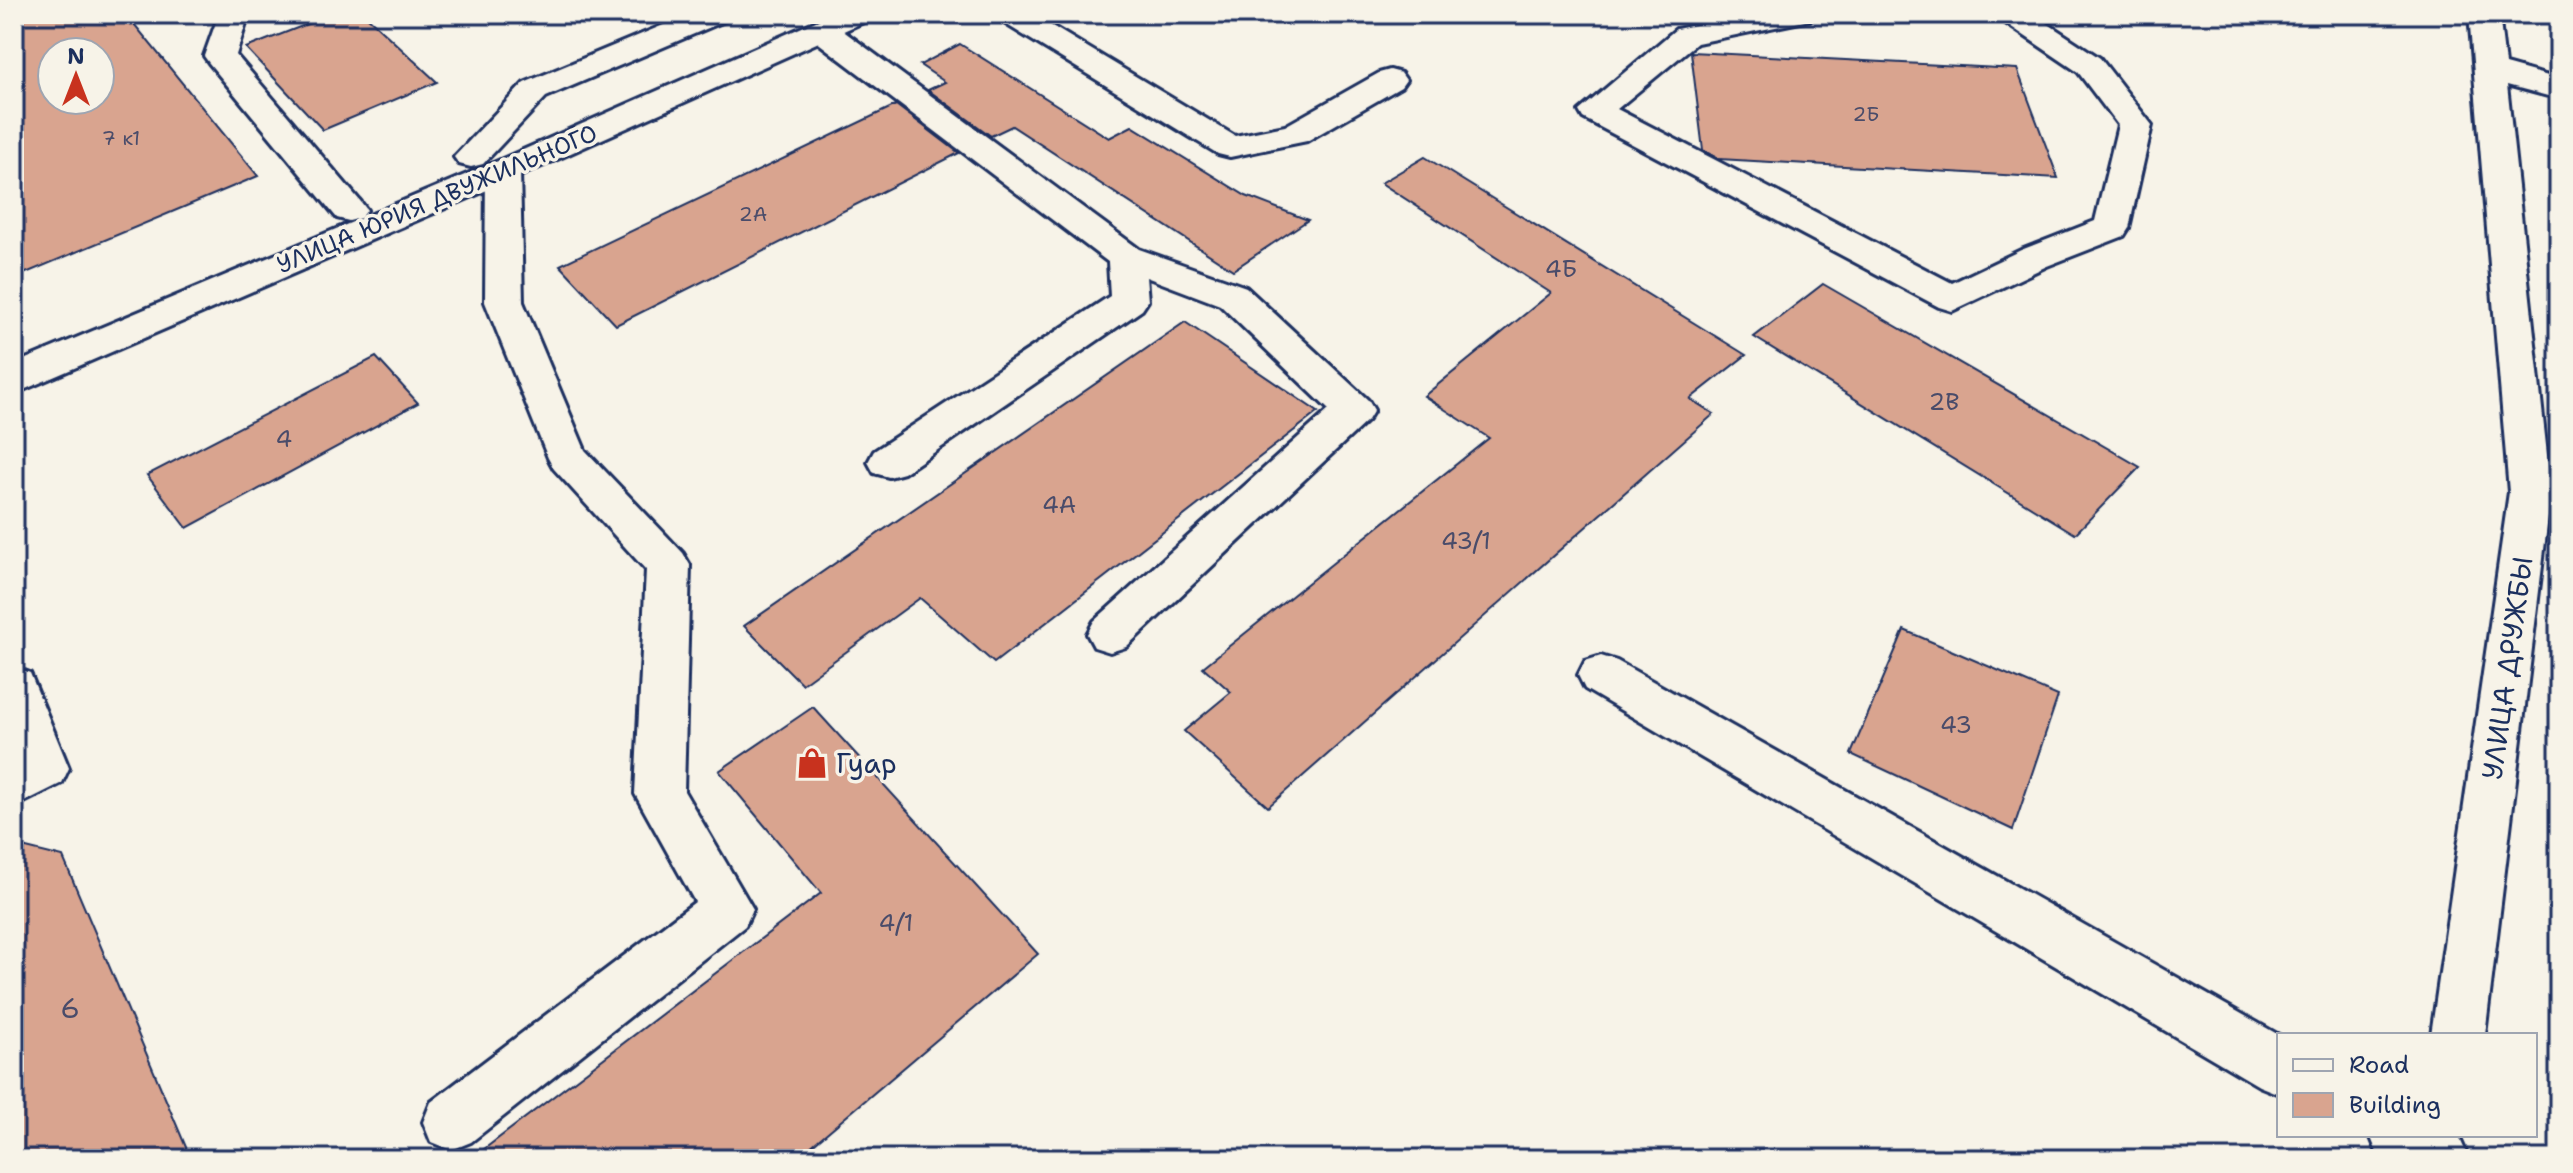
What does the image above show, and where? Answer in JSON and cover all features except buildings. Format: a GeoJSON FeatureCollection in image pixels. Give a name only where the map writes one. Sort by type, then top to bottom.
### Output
{"type":"FeatureCollection","features":[{"type":"Feature","properties":{"kind":"street"},"geometry":{"type":"LineString","coordinates":[[234,14],[220,56],[349,210]]}},
{"type":"Feature","properties":{"kind":"street"},"geometry":{"type":"LineString","coordinates":[[451,1122],[727,909],[659,794],[668,565],[568,458],[504,302],[487,164],[535,90],[716,14]]}},
{"type":"Feature","properties":{"kind":"street","name":"УЛИЦА ЮРИЯ ДВУЖИЛЬНОГО"},"geometry":{"type":"LineString","coordinates":[[14,380],[487,164],[812,22],[857,14]]}},
{"type":"Feature","properties":{"kind":"street"},"geometry":{"type":"LineString","coordinates":[[1010,14],[1230,147],[1295,134],[1390,80]]}},
{"type":"Feature","properties":{"kind":"street"},"geometry":{"type":"LineString","coordinates":[[1799,14],[1687,36],[1595,111],[1952,298],[2034,258],[2111,228],[2135,125],[2089,65],[2012,14]]}},
{"type":"Feature","properties":{"kind":"street","name":"УЛИЦА ДРУЖБЫ"},"geometry":{"type":"LineString","coordinates":[[2458,1033],[2544,498],[2484,14]]}},
{"type":"Feature","properties":{"kind":"street"},"geometry":{"type":"LineString","coordinates":[[812,22],[1126,257],[1233,296],[1354,410],[1110,634]]}},
{"type":"Feature","properties":{"kind":"street"},"geometry":{"type":"LineString","coordinates":[[2490,70],[2559,89]]}},
{"type":"Feature","properties":{"kind":"street","name":"УЛИЦА ЮРИЯ ДВУЖИЛЬНОГО"},"geometry":{"type":"LineString","coordinates":[[14,354],[349,210],[487,164]]}},
{"type":"Feature","properties":{"kind":"street"},"geometry":{"type":"LineString","coordinates":[[889,462],[1129,301],[1126,257]]}},
{"type":"Feature","properties":{"kind":"street"},"geometry":{"type":"LineString","coordinates":[[1601,675],[2277,1065]]}},
{"type":"Feature","properties":{"kind":"street"},"geometry":{"type":"LineString","coordinates":[[14,687],[45,768],[14,785]]}},
{"type":"Feature","properties":{"kind":"street"},"geometry":{"type":"LineString","coordinates":[[2402,1137],[2440,1159],[2444,1137]]}},
{"type":"Feature","properties":{"kind":"place","name":"Гуар"},"geometry":{"type":"Point","coordinates":[812,763]}}]}
